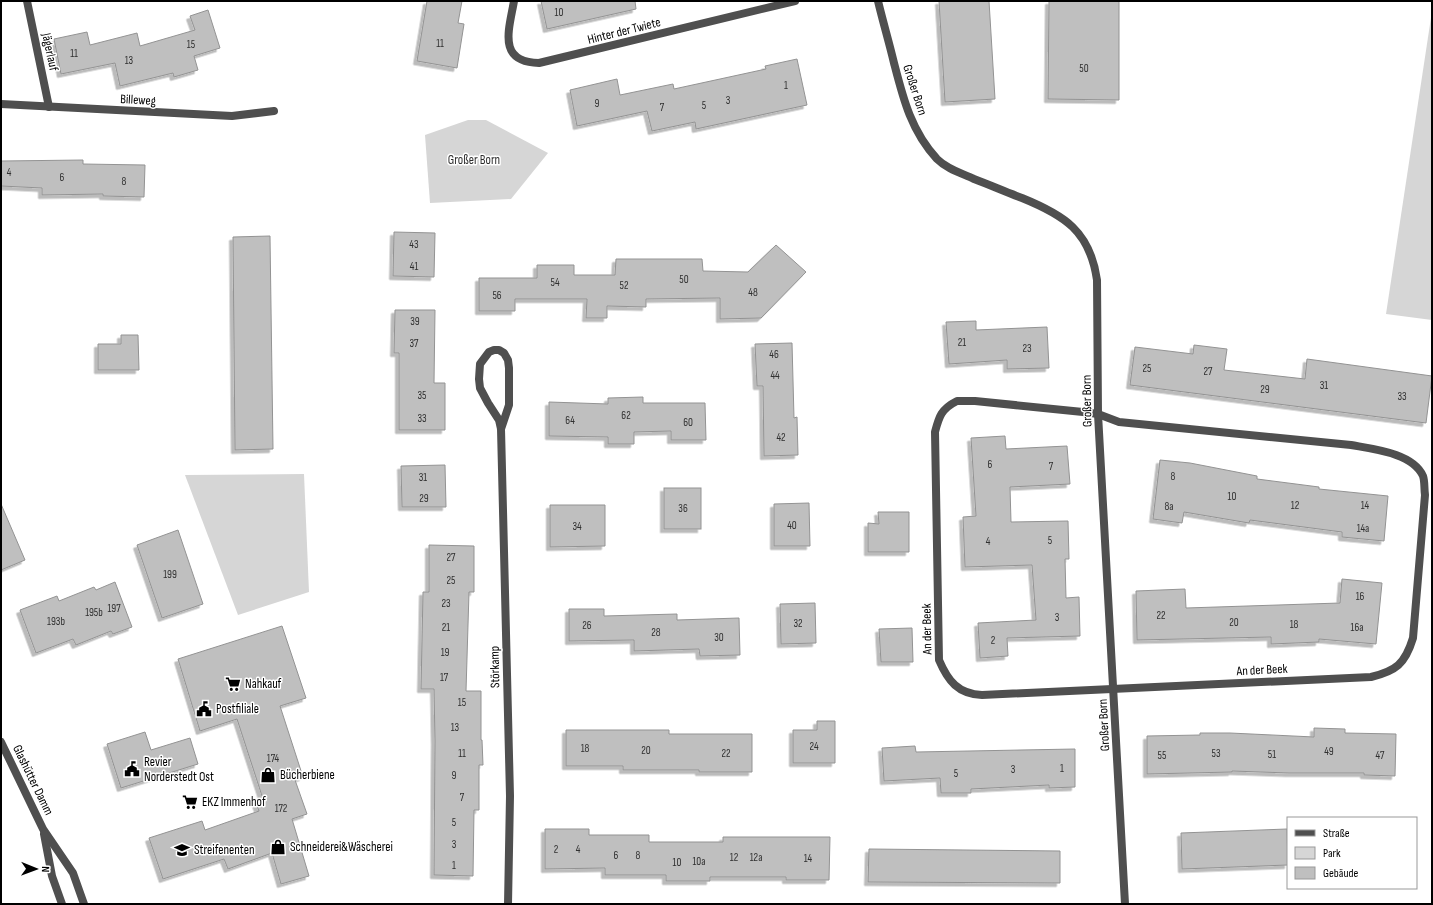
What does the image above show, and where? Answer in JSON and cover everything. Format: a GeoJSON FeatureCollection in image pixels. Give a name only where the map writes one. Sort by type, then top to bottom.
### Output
{"type":"FeatureCollection","features":[{"type":"Feature","properties":{"kind":"street","name":"Jägerlauf"},"geometry":{"type":"LineString","coordinates":[[27,1],[49,107]]}},
{"type":"Feature","properties":{"kind":"street","name":"Hinter der Twiete"},"geometry":{"type":"LineString","coordinates":[[514,1],[509,47],[516,58],[530,63],[539,63],[795,1]]}},
{"type":"Feature","properties":{"kind":"street","name":"Großer Born"},"geometry":{"type":"LineString","coordinates":[[878,1],[909,116],[917,131],[936,157],[942,163],[956,171],[1042,206],[1063,218],[1079,233],[1085,242],[1095,267],[1097,280],[1098,414],[1126,904]]}},
{"type":"Feature","properties":{"kind":"street","name":"Billeweg"},"geometry":{"type":"LineString","coordinates":[[1,104],[232,116],[274,111]]}},
{"type":"Feature","properties":{"kind":"street","name":"Störkamp"},"geometry":{"type":"LineString","coordinates":[[501,429],[510,405],[509,368],[508,360],[504,353],[500,350],[494,350],[489,352],[480,364],[479,379],[480,388],[499,420],[501,429],[510,796],[508,904]]}},
{"type":"Feature","properties":{"kind":"street","name":"An der Beek"},"geometry":{"type":"LineString","coordinates":[[957,401],[975,401],[1098,414],[1119,422],[1351,445],[1404,458],[1412,463],[1421,474],[1424,486],[1413,638],[1407,655],[1402,662],[1393,670],[1371,677],[1114,690],[975,695],[966,693],[957,687],[944,673],[939,660],[935,432],[942,411],[957,401]]}},
{"type":"Feature","properties":{"kind":"street","name":"Glashütter Damm"},"geometry":{"type":"LineString","coordinates":[[1,742],[43,829],[73,873],[84,904]]}},
{"type":"Feature","properties":{"kind":"street","name":"Glashütter Damm"},"geometry":{"type":"LineString","coordinates":[[43,829],[52,876],[62,904]]}},
{"type":"Feature","properties":{"kind":"green space"},"geometry":{"type":"Polygon","coordinates":[[[1432,11],[1432,320],[1386,314],[1432,11]]]}},
{"type":"Feature","properties":{"kind":"green space","name":"Großer Born"},"geometry":{"type":"Polygon","coordinates":[[[468,120],[486,120],[548,153],[511,199],[430,203],[425,135],[468,120]]]}},
{"type":"Feature","properties":{"kind":"green space"},"geometry":{"type":"Polygon","coordinates":[[[304,474],[309,592],[238,615],[185,475],[304,474]]]}},
{"type":"Feature","properties":{"kind":"building"},"geometry":{"type":"Polygon","coordinates":[[[427,1],[462,1],[458,23],[464,24],[457,68],[417,61],[427,1]]]}},
{"type":"Feature","properties":{"kind":"building"},"geometry":{"type":"Polygon","coordinates":[[[541,1],[635,1],[636,9],[547,29],[541,1]]]}},
{"type":"Feature","properties":{"kind":"building"},"geometry":{"type":"Polygon","coordinates":[[[939,1],[989,1],[995,99],[945,102],[939,1]]]}},
{"type":"Feature","properties":{"kind":"building"},"geometry":{"type":"Polygon","coordinates":[[[1049,1],[1119,1],[1119,100],[1048,99],[1049,1]]]}},
{"type":"Feature","properties":{"kind":"building"},"geometry":{"type":"Polygon","coordinates":[[[208,10],[220,48],[194,56],[198,70],[174,77],[173,73],[120,86],[115,63],[61,74],[54,39],[87,32],[90,45],[137,33],[140,46],[195,30],[190,16],[208,10]]]}},
{"type":"Feature","properties":{"kind":"building"},"geometry":{"type":"Polygon","coordinates":[[[797,59],[807,105],[696,129],[695,122],[652,131],[647,111],[577,126],[570,90],[617,79],[620,95],[673,84],[674,89],[766,69],[765,66],[797,59]]]}},
{"type":"Feature","properties":{"kind":"building"},"geometry":{"type":"Polygon","coordinates":[[[83,160],[83,164],[145,165],[144,197],[103,196],[103,194],[42,195],[42,188],[1,186],[1,161],[83,160]]]}},
{"type":"Feature","properties":{"kind":"building"},"geometry":{"type":"Polygon","coordinates":[[[394,232],[435,233],[434,277],[393,276],[394,232]]]}},
{"type":"Feature","properties":{"kind":"building"},"geometry":{"type":"Polygon","coordinates":[[[270,236],[273,449],[235,450],[233,237],[270,236]]]}},
{"type":"Feature","properties":{"kind":"building"},"geometry":{"type":"Polygon","coordinates":[[[776,245],[806,272],[761,318],[720,319],[720,298],[646,299],[646,307],[607,306],[607,318],[586,318],[587,299],[515,299],[515,311],[479,311],[479,278],[537,278],[537,265],[574,265],[574,275],[615,275],[616,259],[702,259],[703,271],[748,272],[776,245]]]}},
{"type":"Feature","properties":{"kind":"building"},"geometry":{"type":"Polygon","coordinates":[[[395,310],[435,310],[434,383],[445,383],[445,430],[399,430],[399,353],[394,353],[395,310]]]}},
{"type":"Feature","properties":{"kind":"building"},"geometry":{"type":"Polygon","coordinates":[[[976,321],[976,330],[1047,327],[1049,368],[1007,369],[1007,360],[949,364],[946,322],[976,321]]]}},
{"type":"Feature","properties":{"kind":"building"},"geometry":{"type":"Polygon","coordinates":[[[121,335],[138,335],[139,370],[98,370],[98,344],[121,344],[121,335]]]}},
{"type":"Feature","properties":{"kind":"building"},"geometry":{"type":"Polygon","coordinates":[[[792,343],[794,418],[797,417],[798,455],[764,456],[763,386],[757,386],[755,344],[792,343]]]}},
{"type":"Feature","properties":{"kind":"building"},"geometry":{"type":"Polygon","coordinates":[[[1194,345],[1227,349],[1224,370],[1305,379],[1307,359],[1432,376],[1426,423],[1130,385],[1135,347],[1193,354],[1194,345]]]}},
{"type":"Feature","properties":{"kind":"building"},"geometry":{"type":"Polygon","coordinates":[[[643,397],[643,403],[705,403],[706,440],[671,440],[671,431],[634,432],[634,444],[608,444],[608,437],[549,436],[549,402],[608,404],[608,398],[643,397]]]}},
{"type":"Feature","properties":{"kind":"building"},"geometry":{"type":"Polygon","coordinates":[[[1005,436],[1006,449],[1067,446],[1070,484],[1010,487],[1011,522],[1068,521],[1069,559],[1065,559],[1066,598],[1079,597],[1080,636],[1007,638],[1008,656],[980,658],[978,623],[1036,620],[1032,565],[965,567],[963,517],[976,516],[971,438],[1005,436]]]}},
{"type":"Feature","properties":{"kind":"building"},"geometry":{"type":"Polygon","coordinates":[[[1160,460],[1190,463],[1257,476],[1257,479],[1319,487],[1319,489],[1388,496],[1384,541],[1342,537],[1342,532],[1250,520],[1249,523],[1184,512],[1182,523],[1153,519],[1160,460]]]}},
{"type":"Feature","properties":{"kind":"building"},"geometry":{"type":"Polygon","coordinates":[[[445,465],[446,507],[402,507],[401,466],[445,465]]]}},
{"type":"Feature","properties":{"kind":"building"},"geometry":{"type":"Polygon","coordinates":[[[664,488],[701,488],[701,529],[664,529],[664,488]]]}},
{"type":"Feature","properties":{"kind":"building"},"geometry":{"type":"Polygon","coordinates":[[[809,503],[810,546],[774,546],[774,504],[809,503]]]}},
{"type":"Feature","properties":{"kind":"building"},"geometry":{"type":"Polygon","coordinates":[[[1,504],[25,560],[1,570],[1,504]]]}},
{"type":"Feature","properties":{"kind":"building"},"geometry":{"type":"Polygon","coordinates":[[[550,505],[605,505],[605,546],[550,547],[550,505]]]}},
{"type":"Feature","properties":{"kind":"building"},"geometry":{"type":"Polygon","coordinates":[[[878,512],[909,512],[909,552],[868,552],[868,523],[879,524],[878,512]]]}},
{"type":"Feature","properties":{"kind":"building"},"geometry":{"type":"Polygon","coordinates":[[[178,530],[203,604],[162,618],[137,545],[178,530]]]}},
{"type":"Feature","properties":{"kind":"building"},"geometry":{"type":"Polygon","coordinates":[[[429,545],[474,546],[474,592],[469,592],[466,691],[481,691],[481,740],[483,765],[479,765],[479,810],[474,810],[473,876],[434,875],[434,689],[421,689],[423,592],[429,592],[429,545]]]}},
{"type":"Feature","properties":{"kind":"building"},"geometry":{"type":"Polygon","coordinates":[[[1342,579],[1382,583],[1376,644],[1319,639],[1319,642],[1271,644],[1271,637],[1137,640],[1136,591],[1185,589],[1186,608],[1340,603],[1342,579]]]}},
{"type":"Feature","properties":{"kind":"building"},"geometry":{"type":"Polygon","coordinates":[[[115,582],[132,627],[113,634],[111,631],[76,645],[73,639],[36,653],[20,610],[57,596],[59,601],[94,587],[96,590],[115,582]]]}},
{"type":"Feature","properties":{"kind":"building"},"geometry":{"type":"Polygon","coordinates":[[[815,603],[816,643],[781,644],[780,604],[815,603]]]}},
{"type":"Feature","properties":{"kind":"building"},"geometry":{"type":"Polygon","coordinates":[[[569,609],[604,609],[604,616],[677,614],[677,620],[739,618],[740,655],[700,656],[699,649],[634,651],[634,640],[569,641],[569,609]]]}},
{"type":"Feature","properties":{"kind":"building"},"geometry":{"type":"Polygon","coordinates":[[[282,626],[306,698],[280,706],[303,777],[295,780],[307,814],[292,819],[309,876],[281,884],[272,853],[228,869],[224,859],[163,879],[149,838],[202,821],[205,830],[259,811],[255,801],[263,799],[237,719],[200,731],[178,659],[282,626]]]}},
{"type":"Feature","properties":{"kind":"building"},"geometry":{"type":"Polygon","coordinates":[[[912,628],[913,662],[881,662],[879,629],[912,628]]]}},
{"type":"Feature","properties":{"kind":"building"},"geometry":{"type":"Polygon","coordinates":[[[817,721],[835,721],[835,763],[793,763],[793,730],[817,730],[817,721]]]}},
{"type":"Feature","properties":{"kind":"building"},"geometry":{"type":"Polygon","coordinates":[[[1314,728],[1345,729],[1345,733],[1396,734],[1395,776],[1364,775],[1364,773],[1232,771],[1147,774],[1147,736],[1230,733],[1314,737],[1314,728]]]}},
{"type":"Feature","properties":{"kind":"building"},"geometry":{"type":"Polygon","coordinates":[[[566,730],[669,730],[669,734],[752,734],[752,772],[623,770],[623,766],[566,766],[566,730]]]}},
{"type":"Feature","properties":{"kind":"building"},"geometry":{"type":"Polygon","coordinates":[[[145,732],[151,750],[190,738],[198,764],[121,788],[107,744],[145,732]]]}},
{"type":"Feature","properties":{"kind":"building"},"geometry":{"type":"Polygon","coordinates":[[[915,746],[916,752],[1075,749],[1075,787],[1049,788],[1049,785],[971,789],[971,793],[941,793],[940,778],[884,781],[882,748],[915,746]]]}},
{"type":"Feature","properties":{"kind":"building"},"geometry":{"type":"Polygon","coordinates":[[[545,829],[589,829],[589,835],[649,835],[649,842],[723,842],[723,837],[830,837],[829,880],[786,880],[786,877],[710,877],[710,881],[666,881],[666,875],[605,875],[605,868],[545,869],[545,829]]]}},
{"type":"Feature","properties":{"kind":"building"},"geometry":{"type":"Polygon","coordinates":[[[1287,829],[1287,865],[1182,869],[1181,833],[1287,829]]]}},
{"type":"Feature","properties":{"kind":"building"},"geometry":{"type":"Polygon","coordinates":[[[869,849],[1060,851],[1060,883],[868,882],[869,849]]]}},
{"type":"Feature","properties":{"kind":"place","name":"Nahkauf"},"geometry":{"type":"Point","coordinates":[233,684]}},
{"type":"Feature","properties":{"kind":"place","name":"Postfiliale"},"geometry":{"type":"Point","coordinates":[204,709]}},
{"type":"Feature","properties":{"kind":"place","name":"Revier Norderstedt Ost"},"geometry":{"type":"Point","coordinates":[132,769]}},
{"type":"Feature","properties":{"kind":"place","name":"Bücherbiene"},"geometry":{"type":"Point","coordinates":[268,775]}},
{"type":"Feature","properties":{"kind":"place","name":"EKZ Immenhof"},"geometry":{"type":"Point","coordinates":[190,802]}},
{"type":"Feature","properties":{"kind":"place","name":"Schneiderei&Wäscherei"},"geometry":{"type":"Point","coordinates":[278,847]}},
{"type":"Feature","properties":{"kind":"place","name":"Streifenenten"},"geometry":{"type":"Point","coordinates":[182,850]}}]}
